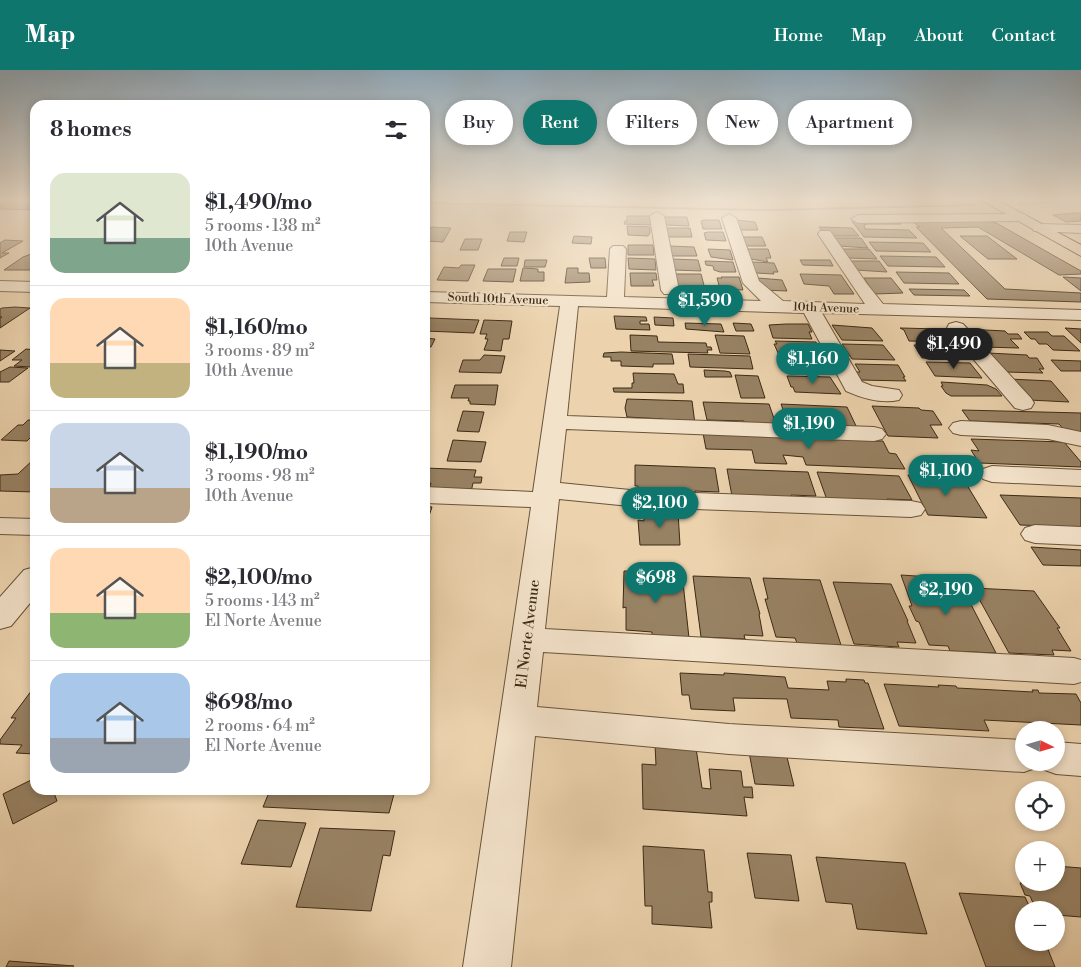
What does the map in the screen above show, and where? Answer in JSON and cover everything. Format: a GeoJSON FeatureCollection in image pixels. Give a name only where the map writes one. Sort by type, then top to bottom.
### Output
{"type":"FeatureCollection","features":[{"type":"Feature","properties":{"kind":"main road"},"geometry":{"type":"LineString","coordinates":[[1062,241],[1081,251]]}},
{"type":"Feature","properties":{"kind":"street"},"geometry":{"type":"LineString","coordinates":[[661,241],[670,290]]}},
{"type":"Feature","properties":{"kind":"street"},"geometry":{"type":"LineString","coordinates":[[737,241],[751,282],[779,306]]}},
{"type":"Feature","properties":{"kind":"street"},"geometry":{"type":"LineString","coordinates":[[830,241],[861,288],[878,309]]}},
{"type":"Feature","properties":{"kind":"street"},"geometry":{"type":"LineString","coordinates":[[615,302],[618,249]]}},
{"type":"Feature","properties":{"kind":"street"},"geometry":{"type":"LineString","coordinates":[[0,286],[30,286]]}},
{"type":"Feature","properties":{"kind":"street"},"geometry":{"type":"LineString","coordinates":[[0,302],[30,286]]}},
{"type":"Feature","properties":{"kind":"street"},"geometry":{"type":"LineString","coordinates":[[643,303],[647,294],[652,291],[670,290],[690,296],[693,304]]}},
{"type":"Feature","properties":{"kind":"street","name":"South 10th Avenue"},"geometry":{"type":"LineString","coordinates":[[430,297],[570,301]]}},
{"type":"Feature","properties":{"kind":"street","name":"10th Avenue"},"geometry":{"type":"LineString","coordinates":[[570,301],[924,310],[940,323],[958,320]]}},
{"type":"Feature","properties":{"kind":"street","name":"El Norte Avenue"},"geometry":{"type":"LineString","coordinates":[[487,967],[570,301]]}},
{"type":"Feature","properties":{"kind":"street"},"geometry":{"type":"LineString","coordinates":[[810,308],[854,386],[867,392],[891,395]]}},
{"type":"Feature","properties":{"kind":"street"},"geometry":{"type":"LineString","coordinates":[[958,320],[1081,315]]}},
{"type":"Feature","properties":{"kind":"street"},"geometry":{"type":"LineString","coordinates":[[958,320],[1022,403]]}},
{"type":"Feature","properties":{"kind":"street"},"geometry":{"type":"LineString","coordinates":[[555,422],[874,434]]}},
{"type":"Feature","properties":{"kind":"street"},"geometry":{"type":"LineString","coordinates":[[961,428],[1048,432],[1081,439]]}},
{"type":"Feature","properties":{"kind":"street"},"geometry":{"type":"LineString","coordinates":[[992,474],[1081,478]]}},
{"type":"Feature","properties":{"kind":"street"},"geometry":{"type":"LineString","coordinates":[[430,495],[546,495],[911,509]]}},
{"type":"Feature","properties":{"kind":"street"},"geometry":{"type":"LineString","coordinates":[[0,526],[30,527]]}},
{"type":"Feature","properties":{"kind":"street"},"geometry":{"type":"LineString","coordinates":[[1035,534],[1081,536]]}},
{"type":"Feature","properties":{"kind":"street"},"geometry":{"type":"LineString","coordinates":[[0,618],[30,583]]}},
{"type":"Feature","properties":{"kind":"street"},"geometry":{"type":"LineString","coordinates":[[528,640],[1074,671]]}},
{"type":"Feature","properties":{"kind":"street"},"geometry":{"type":"LineString","coordinates":[[518,720],[729,739],[1015,755]]}},
{"type":"Feature","properties":{"kind":"street"},"geometry":{"type":"LineString","coordinates":[[1065,759],[1081,760]]}},
{"type":"Feature","properties":{"kind":"building"},"geometry":{"type":"Polygon","coordinates":[[[4,241],[23,241],[2,253],[9,253],[0,258],[0,243],[4,241]]]}},
{"type":"Feature","properties":{"kind":"building"},"geometry":{"type":"Polygon","coordinates":[[[464,241],[481,241],[478,250],[460,250],[464,241]]]}},
{"type":"Feature","properties":{"kind":"building"},"geometry":{"type":"Polygon","coordinates":[[[573,241],[591,241],[591,244],[572,243],[573,241]]]}},
{"type":"Feature","properties":{"kind":"building"},"geometry":{"type":"Polygon","coordinates":[[[743,241],[764,241],[766,246],[745,246],[743,241]]]}},
{"type":"Feature","properties":{"kind":"building"},"geometry":{"type":"Polygon","coordinates":[[[836,241],[863,241],[868,248],[839,246],[836,241]]]}},
{"type":"Feature","properties":{"kind":"building"},"geometry":{"type":"Polygon","coordinates":[[[930,241],[954,241],[1005,289],[1081,293],[1081,302],[987,299],[930,241]]]}},
{"type":"Feature","properties":{"kind":"building"},"geometry":{"type":"Polygon","coordinates":[[[966,241],[993,241],[1017,259],[988,259],[966,241]]]}},
{"type":"Feature","properties":{"kind":"building"},"geometry":{"type":"Polygon","coordinates":[[[1001,241],[1028,241],[1081,271],[1081,274],[1059,275],[1001,241]]]}},
{"type":"Feature","properties":{"kind":"building"},"geometry":{"type":"Polygon","coordinates":[[[869,242],[923,243],[931,252],[876,251],[869,242]]]}},
{"type":"Feature","properties":{"kind":"building"},"geometry":{"type":"Polygon","coordinates":[[[628,245],[653,245],[654,255],[628,255],[628,245]]]}},
{"type":"Feature","properties":{"kind":"building"},"geometry":{"type":"Polygon","coordinates":[[[670,246],[694,247],[697,256],[671,256],[670,246]]]}},
{"type":"Feature","properties":{"kind":"building"},"geometry":{"type":"Polygon","coordinates":[[[708,249],[730,250],[733,260],[711,257],[708,249]]]}},
{"type":"Feature","properties":{"kind":"building"},"geometry":{"type":"Polygon","coordinates":[[[747,249],[768,249],[771,258],[766,258],[768,262],[751,259],[747,249]]]}},
{"type":"Feature","properties":{"kind":"building"},"geometry":{"type":"Polygon","coordinates":[[[843,249],[869,249],[877,259],[848,258],[843,249]]]}},
{"type":"Feature","properties":{"kind":"building"},"geometry":{"type":"Polygon","coordinates":[[[30,254],[30,270],[4,270],[30,254]]]}},
{"type":"Feature","properties":{"kind":"building"},"geometry":{"type":"Polygon","coordinates":[[[880,256],[936,257],[945,267],[888,266],[880,256]]]}},
{"type":"Feature","properties":{"kind":"building"},"geometry":{"type":"Polygon","coordinates":[[[504,258],[519,258],[517,266],[501,266],[504,258]]]}},
{"type":"Feature","properties":{"kind":"building"},"geometry":{"type":"Polygon","coordinates":[[[589,258],[605,258],[606,268],[591,268],[589,258]]]}},
{"type":"Feature","properties":{"kind":"building"},"geometry":{"type":"Polygon","coordinates":[[[628,258],[655,259],[656,270],[629,269],[628,258]]]}},
{"type":"Feature","properties":{"kind":"building"},"geometry":{"type":"Polygon","coordinates":[[[672,259],[698,260],[701,271],[674,270],[672,259]]]}},
{"type":"Feature","properties":{"kind":"building"},"geometry":{"type":"Polygon","coordinates":[[[525,260],[547,260],[545,267],[524,267],[525,260]]]}},
{"type":"Feature","properties":{"kind":"building"},"geometry":{"type":"Polygon","coordinates":[[[800,260],[830,260],[833,266],[803,265],[800,260]]]}},
{"type":"Feature","properties":{"kind":"building"},"geometry":{"type":"Polygon","coordinates":[[[705,261],[733,262],[736,272],[714,270],[713,266],[706,265],[705,261]]]}},
{"type":"Feature","properties":{"kind":"building"},"geometry":{"type":"Polygon","coordinates":[[[851,261],[879,261],[887,272],[856,270],[851,261]]]}},
{"type":"Feature","properties":{"kind":"building"},"geometry":{"type":"Polygon","coordinates":[[[752,262],[774,263],[778,272],[773,272],[774,274],[756,273],[752,262]]]}},
{"type":"Feature","properties":{"kind":"building"},"geometry":{"type":"Polygon","coordinates":[[[461,265],[475,265],[468,281],[437,280],[444,267],[459,268],[461,265]]]}},
{"type":"Feature","properties":{"kind":"building"},"geometry":{"type":"Polygon","coordinates":[[[523,268],[538,269],[538,272],[544,272],[544,281],[520,281],[523,268]]]}},
{"type":"Feature","properties":{"kind":"building"},"geometry":{"type":"Polygon","coordinates":[[[567,268],[578,268],[578,273],[589,273],[590,282],[565,283],[567,268]]]}},
{"type":"Feature","properties":{"kind":"building"},"geometry":{"type":"Polygon","coordinates":[[[488,269],[516,269],[513,282],[483,281],[488,269]]]}},
{"type":"Feature","properties":{"kind":"building"},"geometry":{"type":"Polygon","coordinates":[[[896,272],[949,273],[959,284],[904,283],[896,272]]]}},
{"type":"Feature","properties":{"kind":"building"},"geometry":{"type":"Polygon","coordinates":[[[630,273],[656,273],[657,280],[652,280],[654,286],[631,286],[630,273]]]}},
{"type":"Feature","properties":{"kind":"building"},"geometry":{"type":"Polygon","coordinates":[[[675,274],[701,274],[705,289],[678,287],[675,274]]]}},
{"type":"Feature","properties":{"kind":"building"},"geometry":{"type":"Polygon","coordinates":[[[800,274],[841,275],[854,294],[834,294],[829,286],[804,284],[800,274]]]}},
{"type":"Feature","properties":{"kind":"building"},"geometry":{"type":"Polygon","coordinates":[[[739,277],[743,290],[720,289],[717,278],[739,277]]]}},
{"type":"Feature","properties":{"kind":"building"},"geometry":{"type":"Polygon","coordinates":[[[1063,277],[1081,278],[1081,291],[1063,277]]]}},
{"type":"Feature","properties":{"kind":"building"},"geometry":{"type":"Polygon","coordinates":[[[758,278],[782,280],[787,291],[763,290],[758,278]]]}},
{"type":"Feature","properties":{"kind":"building"},"geometry":{"type":"Polygon","coordinates":[[[864,278],[891,278],[903,293],[874,294],[864,278]]]}},
{"type":"Feature","properties":{"kind":"building"},"geometry":{"type":"Polygon","coordinates":[[[909,289],[964,290],[970,296],[914,295],[909,289]]]}},
{"type":"Feature","properties":{"kind":"building"},"geometry":{"type":"Polygon","coordinates":[[[30,308],[0,328],[0,318],[2,317],[0,317],[0,309],[30,308]]]}},
{"type":"Feature","properties":{"kind":"building"},"geometry":{"type":"Polygon","coordinates":[[[614,316],[646,317],[647,321],[640,321],[640,324],[649,324],[650,330],[616,329],[614,316]]]}},
{"type":"Feature","properties":{"kind":"building"},"geometry":{"type":"Polygon","coordinates":[[[654,317],[673,318],[674,326],[655,325],[654,317]]]}},
{"type":"Feature","properties":{"kind":"building"},"geometry":{"type":"Polygon","coordinates":[[[430,318],[479,320],[474,333],[430,331],[430,318]]]}},
{"type":"Feature","properties":{"kind":"building"},"geometry":{"type":"Polygon","coordinates":[[[484,320],[512,321],[509,339],[503,339],[501,351],[484,350],[488,339],[485,339],[487,334],[480,334],[484,320]]]}},
{"type":"Feature","properties":{"kind":"building"},"geometry":{"type":"Polygon","coordinates":[[[685,323],[721,324],[724,332],[686,329],[685,323]]]}},
{"type":"Feature","properties":{"kind":"building"},"geometry":{"type":"Polygon","coordinates":[[[733,323],[751,324],[754,331],[736,331],[733,323]]]}},
{"type":"Feature","properties":{"kind":"building"},"geometry":{"type":"Polygon","coordinates":[[[808,324],[812,332],[809,332],[812,339],[773,338],[769,325],[808,324]]]}},
{"type":"Feature","properties":{"kind":"building"},"geometry":{"type":"Polygon","coordinates":[[[832,325],[872,328],[883,341],[842,340],[832,325]]]}},
{"type":"Feature","properties":{"kind":"building"},"geometry":{"type":"Polygon","coordinates":[[[900,328],[942,329],[954,342],[909,341],[904,330],[900,328]]]}},
{"type":"Feature","properties":{"kind":"building"},"geometry":{"type":"Polygon","coordinates":[[[1065,328],[1081,329],[1081,343],[1065,328]]]}},
{"type":"Feature","properties":{"kind":"building"},"geometry":{"type":"Polygon","coordinates":[[[966,329],[1005,331],[1008,334],[1018,334],[1022,339],[1010,339],[1019,348],[983,347],[966,329]]]}},
{"type":"Feature","properties":{"kind":"building"},"geometry":{"type":"Polygon","coordinates":[[[1024,332],[1048,332],[1052,336],[1064,336],[1080,351],[1053,350],[1047,344],[1039,344],[1024,332]]]}},
{"type":"Feature","properties":{"kind":"building"},"geometry":{"type":"Polygon","coordinates":[[[630,335],[657,336],[658,342],[706,343],[707,347],[711,347],[712,350],[707,350],[708,353],[631,351],[630,335]]]}},
{"type":"Feature","properties":{"kind":"building"},"geometry":{"type":"Polygon","coordinates":[[[715,335],[744,336],[750,354],[720,353],[715,335]]]}},
{"type":"Feature","properties":{"kind":"building"},"geometry":{"type":"Polygon","coordinates":[[[430,338],[435,339],[431,347],[430,338]]]}},
{"type":"Feature","properties":{"kind":"building"},"geometry":{"type":"Polygon","coordinates":[[[775,341],[816,342],[821,356],[779,355],[774,344],[777,344],[775,341]]]}},
{"type":"Feature","properties":{"kind":"building"},"geometry":{"type":"Polygon","coordinates":[[[842,344],[883,345],[895,360],[852,359],[842,344]]]}},
{"type":"Feature","properties":{"kind":"building"},"geometry":{"type":"Polygon","coordinates":[[[914,345],[955,346],[968,359],[922,358],[914,345]]]}},
{"type":"Feature","properties":{"kind":"building"},"geometry":{"type":"Polygon","coordinates":[[[26,349],[30,349],[30,367],[14,366],[22,360],[12,360],[26,349]]]}},
{"type":"Feature","properties":{"kind":"building"},"geometry":{"type":"Polygon","coordinates":[[[0,350],[15,351],[0,361],[0,350]]]}},
{"type":"Feature","properties":{"kind":"building"},"geometry":{"type":"Polygon","coordinates":[[[604,353],[672,354],[674,364],[653,364],[653,367],[621,366],[621,361],[611,361],[611,357],[603,357],[604,353]]]}},
{"type":"Feature","properties":{"kind":"building"},"geometry":{"type":"Polygon","coordinates":[[[988,353],[1027,355],[1029,358],[1037,358],[1044,369],[1039,369],[1043,373],[1005,372],[988,353]]]}},
{"type":"Feature","properties":{"kind":"building"},"geometry":{"type":"Polygon","coordinates":[[[688,354],[750,356],[753,369],[690,367],[688,354]]]}},
{"type":"Feature","properties":{"kind":"building"},"geometry":{"type":"Polygon","coordinates":[[[484,355],[505,356],[501,373],[459,372],[463,360],[480,360],[484,355]]]}},
{"type":"Feature","properties":{"kind":"building"},"geometry":{"type":"Polygon","coordinates":[[[780,357],[822,358],[832,374],[787,372],[780,357]]]}},
{"type":"Feature","properties":{"kind":"building"},"geometry":{"type":"Polygon","coordinates":[[[1051,360],[1081,361],[1081,371],[1061,371],[1051,360]]]}},
{"type":"Feature","properties":{"kind":"building"},"geometry":{"type":"Polygon","coordinates":[[[926,362],[970,363],[982,378],[935,376],[926,362]]]}},
{"type":"Feature","properties":{"kind":"building"},"geometry":{"type":"Polygon","coordinates":[[[855,364],[898,365],[906,381],[860,380],[856,372],[860,372],[855,364]]]}},
{"type":"Feature","properties":{"kind":"building"},"geometry":{"type":"Polygon","coordinates":[[[10,367],[28,368],[9,382],[0,382],[0,372],[10,367]]]}},
{"type":"Feature","properties":{"kind":"building"},"geometry":{"type":"Polygon","coordinates":[[[704,370],[730,372],[732,377],[705,377],[704,370]]]}},
{"type":"Feature","properties":{"kind":"building"},"geometry":{"type":"Polygon","coordinates":[[[633,373],[674,374],[678,384],[683,384],[684,393],[614,392],[613,388],[632,388],[632,383],[634,383],[633,373]]]}},
{"type":"Feature","properties":{"kind":"building"},"geometry":{"type":"Polygon","coordinates":[[[735,375],[758,376],[765,398],[741,398],[735,375]]]}},
{"type":"Feature","properties":{"kind":"building"},"geometry":{"type":"Polygon","coordinates":[[[787,376],[830,377],[841,394],[795,392],[787,376]]]}},
{"type":"Feature","properties":{"kind":"building"},"geometry":{"type":"Polygon","coordinates":[[[1009,379],[1051,381],[1069,402],[1029,400],[1009,379]]]}},
{"type":"Feature","properties":{"kind":"building"},"geometry":{"type":"Polygon","coordinates":[[[941,382],[987,385],[996,389],[1002,396],[951,396],[941,386],[943,386],[941,382]]]}},
{"type":"Feature","properties":{"kind":"building"},"geometry":{"type":"Polygon","coordinates":[[[455,385],[498,385],[495,405],[470,404],[469,398],[451,398],[455,385]]]}},
{"type":"Feature","properties":{"kind":"building"},"geometry":{"type":"Polygon","coordinates":[[[627,399],[692,401],[695,424],[664,423],[663,419],[627,417],[625,408],[627,399]]]}},
{"type":"Feature","properties":{"kind":"building"},"geometry":{"type":"Polygon","coordinates":[[[703,402],[769,404],[777,427],[745,426],[744,421],[707,420],[703,402]]]}},
{"type":"Feature","properties":{"kind":"building"},"geometry":{"type":"Polygon","coordinates":[[[781,404],[847,407],[858,430],[826,429],[824,424],[788,423],[781,404]]]}},
{"type":"Feature","properties":{"kind":"building"},"geometry":{"type":"Polygon","coordinates":[[[872,406],[919,408],[921,410],[933,411],[942,425],[930,425],[938,438],[888,436],[872,406]]]}},
{"type":"Feature","properties":{"kind":"building"},"geometry":{"type":"Polygon","coordinates":[[[962,410],[1081,413],[1081,432],[1066,432],[1059,424],[970,421],[962,410]]]}},
{"type":"Feature","properties":{"kind":"building"},"geometry":{"type":"Polygon","coordinates":[[[463,411],[484,412],[479,432],[457,431],[463,411]]]}},
{"type":"Feature","properties":{"kind":"building"},"geometry":{"type":"Polygon","coordinates":[[[30,420],[30,438],[27,441],[1,440],[18,425],[23,425],[30,420]]]}},
{"type":"Feature","properties":{"kind":"building"},"geometry":{"type":"Polygon","coordinates":[[[703,433],[873,439],[874,441],[883,441],[889,453],[896,454],[905,469],[806,465],[803,457],[783,455],[787,464],[755,463],[752,450],[706,449],[703,433]]]}},
{"type":"Feature","properties":{"kind":"building"},"geometry":{"type":"Polygon","coordinates":[[[971,439],[1064,442],[1081,462],[1081,467],[979,463],[971,450],[979,451],[971,439]]]}},
{"type":"Feature","properties":{"kind":"building"},"geometry":{"type":"Polygon","coordinates":[[[453,440],[486,442],[481,462],[447,461],[453,440]]]}},
{"type":"Feature","properties":{"kind":"building"},"geometry":{"type":"Polygon","coordinates":[[[30,463],[30,492],[0,491],[0,475],[18,474],[30,463]]]}},
{"type":"Feature","properties":{"kind":"building"},"geometry":{"type":"Polygon","coordinates":[[[635,465],[715,468],[719,492],[695,491],[695,494],[638,492],[638,486],[635,486],[635,465]]]}},
{"type":"Feature","properties":{"kind":"building"},"geometry":{"type":"Polygon","coordinates":[[[430,468],[476,470],[474,477],[482,477],[481,483],[473,483],[471,492],[430,490],[430,468]]]}},
{"type":"Feature","properties":{"kind":"building"},"geometry":{"type":"Polygon","coordinates":[[[727,469],[808,472],[816,496],[791,495],[792,498],[732,496],[727,469]]]}},
{"type":"Feature","properties":{"kind":"building"},"geometry":{"type":"Polygon","coordinates":[[[817,472],[899,476],[912,500],[887,499],[889,502],[827,500],[817,472]]]}},
{"type":"Feature","properties":{"kind":"building"},"geometry":{"type":"Polygon","coordinates":[[[908,475],[962,477],[987,518],[928,515],[908,475]]]}},
{"type":"Feature","properties":{"kind":"building"},"geometry":{"type":"Polygon","coordinates":[[[1000,495],[1081,498],[1081,527],[1020,525],[1000,495]]]}},
{"type":"Feature","properties":{"kind":"building"},"geometry":{"type":"Polygon","coordinates":[[[644,511],[678,512],[680,545],[640,545],[638,520],[644,521],[644,511]]]}},
{"type":"Feature","properties":{"kind":"building"},"geometry":{"type":"Polygon","coordinates":[[[1031,547],[1081,550],[1081,566],[1043,565],[1031,547]]]}},
{"type":"Feature","properties":{"kind":"building"},"geometry":{"type":"Polygon","coordinates":[[[624,571],[682,573],[689,638],[652,636],[652,632],[626,630],[626,607],[623,608],[624,571]]]}},
{"type":"Feature","properties":{"kind":"building"},"geometry":{"type":"Polygon","coordinates":[[[901,575],[931,577],[936,585],[962,587],[996,653],[950,651],[948,646],[929,645],[919,622],[916,621],[909,606],[912,606],[901,575]]]}},
{"type":"Feature","properties":{"kind":"building"},"geometry":{"type":"Polygon","coordinates":[[[693,576],[750,578],[760,614],[763,636],[744,635],[745,639],[701,637],[693,576]]]}},
{"type":"Feature","properties":{"kind":"building"},"geometry":{"type":"Polygon","coordinates":[[[763,578],[820,580],[841,645],[797,643],[795,638],[776,637],[765,599],[768,599],[763,578]]]}},
{"type":"Feature","properties":{"kind":"building"},"geometry":{"type":"Polygon","coordinates":[[[833,582],[891,584],[916,643],[897,642],[899,647],[854,644],[833,582]]]}},
{"type":"Feature","properties":{"kind":"building"},"geometry":{"type":"Polygon","coordinates":[[[973,588],[1034,591],[1060,628],[1057,628],[1071,651],[1052,650],[1054,655],[1009,653],[973,588]]]}},
{"type":"Feature","properties":{"kind":"building"},"geometry":{"type":"Polygon","coordinates":[[[680,673],[724,675],[724,673],[785,677],[788,688],[829,690],[827,681],[846,682],[846,679],[864,680],[865,683],[868,683],[884,729],[839,727],[838,720],[791,718],[787,699],[733,698],[735,711],[691,709],[689,695],[682,695],[680,673]]]}},
{"type":"Feature","properties":{"kind":"building"},"geometry":{"type":"Polygon","coordinates":[[[884,684],[939,687],[938,685],[956,686],[957,688],[1033,692],[1032,690],[1038,690],[1039,693],[1076,694],[1081,703],[1081,725],[1065,724],[1065,721],[984,720],[989,731],[899,726],[884,684]]]}},
{"type":"Feature","properties":{"kind":"building"},"geometry":{"type":"Polygon","coordinates":[[[30,693],[30,754],[16,753],[22,745],[0,744],[0,740],[16,718],[11,718],[30,693]]]}},
{"type":"Feature","properties":{"kind":"building"},"geometry":{"type":"Polygon","coordinates":[[[655,745],[696,748],[702,788],[711,789],[709,769],[741,771],[743,787],[752,787],[753,798],[744,797],[747,816],[643,809],[642,764],[656,765],[655,745]]]}},
{"type":"Feature","properties":{"kind":"building"},"geometry":{"type":"Polygon","coordinates":[[[749,752],[786,753],[794,786],[755,784],[749,752]]]}},
{"type":"Feature","properties":{"kind":"building"},"geometry":{"type":"Polygon","coordinates":[[[30,780],[30,795],[55,795],[57,801],[13,824],[3,794],[30,780]]]}},
{"type":"Feature","properties":{"kind":"building"},"geometry":{"type":"Polygon","coordinates":[[[268,795],[394,795],[389,813],[263,807],[268,795]]]}},
{"type":"Feature","properties":{"kind":"building"},"geometry":{"type":"Polygon","coordinates":[[[258,820],[306,823],[291,867],[241,864],[258,820]]]}},
{"type":"Feature","properties":{"kind":"building"},"geometry":{"type":"Polygon","coordinates":[[[320,828],[395,831],[390,856],[383,855],[371,911],[296,907],[320,828]]]}},
{"type":"Feature","properties":{"kind":"building"},"geometry":{"type":"Polygon","coordinates":[[[643,846],[704,850],[708,892],[712,892],[712,902],[709,902],[712,928],[652,924],[652,906],[645,906],[643,846]]]}},
{"type":"Feature","properties":{"kind":"building"},"geometry":{"type":"Polygon","coordinates":[[[747,853],[791,855],[799,901],[755,898],[747,853]]]}},
{"type":"Feature","properties":{"kind":"building"},"geometry":{"type":"Polygon","coordinates":[[[816,857],[905,863],[927,934],[857,929],[852,904],[826,902],[816,857]]]}},
{"type":"Feature","properties":{"kind":"building"},"geometry":{"type":"Polygon","coordinates":[[[1065,867],[1081,868],[1081,917],[1065,916],[1065,901],[1032,901],[1030,896],[1025,895],[1023,891],[1065,891],[1065,867]]]}},
{"type":"Feature","properties":{"kind":"building"},"geometry":{"type":"Polygon","coordinates":[[[959,893],[1025,897],[1027,901],[1015,901],[1015,951],[1049,951],[1055,967],[986,967],[959,893]]]}},
{"type":"Feature","properties":{"kind":"building"},"geometry":{"type":"Polygon","coordinates":[[[9,961],[74,966],[6,967],[9,961]]]}}]}
